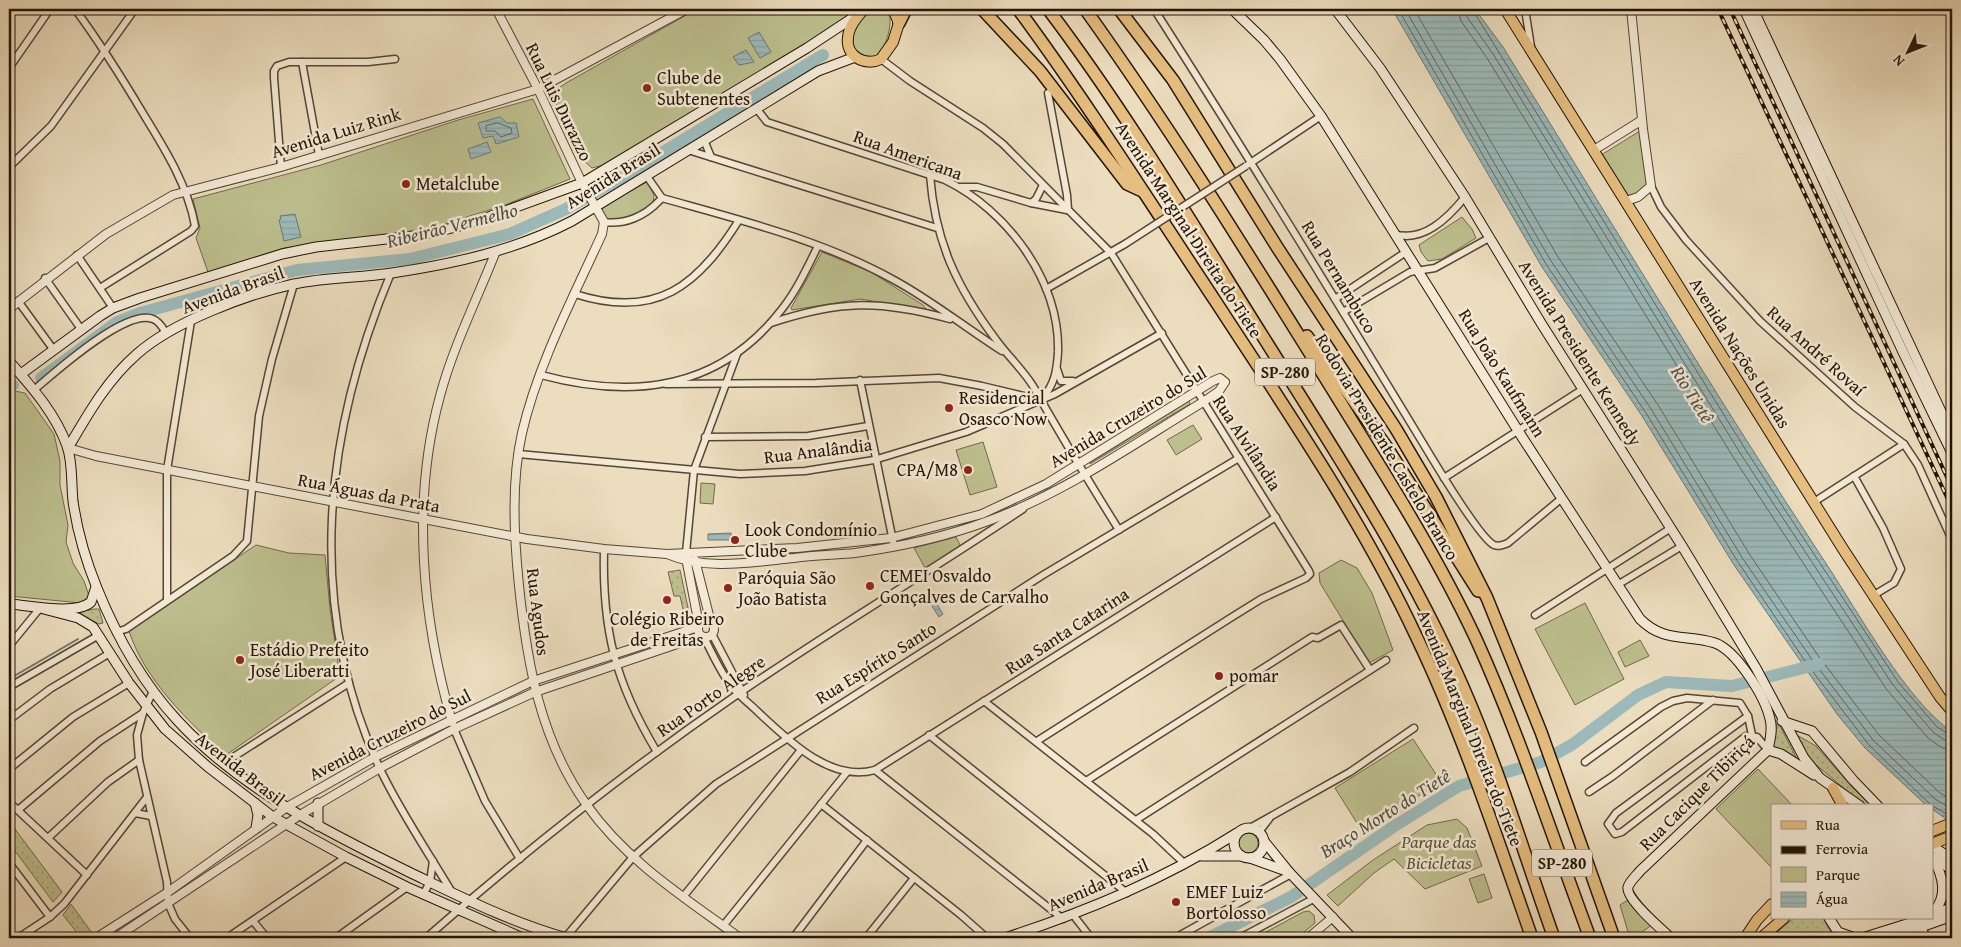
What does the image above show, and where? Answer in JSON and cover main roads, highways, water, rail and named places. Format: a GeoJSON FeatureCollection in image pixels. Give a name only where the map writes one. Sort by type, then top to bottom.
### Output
{"type":"FeatureCollection","features":[{"type":"Feature","properties":{"kind":"highway"},"geometry":{"type":"LineString","coordinates":[[982,9],[1040,71],[1127,184],[1142,191]]}},
{"type":"Feature","properties":{"kind":"highway","name":"Avenida Marginal Direita do Tiete"},"geometry":{"type":"LineString","coordinates":[[1018,9],[1099,124],[1282,402],[1368,543],[1418,640],[1469,764],[1532,938]]}},
{"type":"Feature","properties":{"kind":"highway","name":"SP-280"},"geometry":{"type":"LineString","coordinates":[[1048,9],[1147,154],[1386,536],[1424,603],[1463,687],[1490,753],[1554,938]]}},
{"type":"Feature","properties":{"kind":"highway","name":"Rodovia Presidente Castelo Branco"},"geometry":{"type":"LineString","coordinates":[[1085,9],[1135,79],[1270,286],[1417,526],[1448,583],[1476,641],[1518,744],[1590,938]]}},
{"type":"Feature","properties":{"kind":"highway"},"geometry":{"type":"LineString","coordinates":[[1119,9],[1173,80],[1277,247],[1396,430],[1436,497],[1487,598],[1541,732],[1614,938]]}},
{"type":"Feature","properties":{"kind":"highway"},"geometry":{"type":"LineString","coordinates":[[1270,286],[1386,446],[1474,588],[1487,598]]}},
{"type":"Feature","properties":{"kind":"main road","name":"Rua João Kaufmann"},"geometry":{"type":"LineString","coordinates":[[1232,9],[1269,46],[1321,116],[1393,234],[1418,269],[1640,618],[1648,627],[1667,636],[1716,644],[1726,650],[1741,666],[1769,715]]}},
{"type":"Feature","properties":{"kind":"main road","name":"Avenida Presidente Kennedy"},"geometry":{"type":"LineString","coordinates":[[1335,9],[1396,91],[1465,197],[1756,668],[1804,758],[1820,778],[1857,804]]}},
{"type":"Feature","properties":{"kind":"main road","name":"Avenida Nações Unidas"},"geometry":{"type":"LineString","coordinates":[[1506,9],[1814,502],[1940,697],[1952,711]]}},
{"type":"Feature","properties":{"kind":"main road"},"geometry":{"type":"LineString","coordinates":[[1744,9],[1899,344],[1952,453]]}},
{"type":"Feature","properties":{"kind":"main road"},"geometry":{"type":"LineString","coordinates":[[1752,9],[1952,435]]}},
{"type":"Feature","properties":{"kind":"main road","name":"Avenida Brasil"},"geometry":{"type":"LineString","coordinates":[[862,11],[848,38],[849,48],[854,57],[867,62],[880,59],[893,42],[898,13]]}},
{"type":"Feature","properties":{"kind":"main road","name":"Avenida Brasil"},"geometry":{"type":"LineString","coordinates":[[21,374],[53,349],[113,308],[298,250],[393,240],[448,230],[582,183],[807,48],[862,11]]}},
{"type":"Feature","properties":{"kind":"main road","name":"Avenida Brasil"},"geometry":{"type":"LineString","coordinates":[[566,938],[532,927],[453,894],[318,826],[224,763],[177,720],[153,691],[116,632],[96,587],[77,522],[68,448],[94,404],[122,368],[141,350],[166,333],[251,296],[294,284],[391,273],[496,252],[541,236],[595,207],[824,68],[854,57]]}},
{"type":"Feature","properties":{"kind":"main road"},"geometry":{"type":"LineString","coordinates":[[9,361],[34,390],[54,419],[68,448]]}},
{"type":"Feature","properties":{"kind":"main road"},"geometry":{"type":"LineString","coordinates":[[11,604],[40,608],[85,606],[93,599],[96,587]]}},
{"type":"Feature","properties":{"kind":"main road","name":"Avenida Brasil"},"geometry":{"type":"LineString","coordinates":[[40,608],[80,619],[93,627],[130,683],[144,709],[183,746],[273,817],[346,857],[423,895],[523,938]]}},
{"type":"Feature","properties":{"kind":"main road"},"geometry":{"type":"LineString","coordinates":[[99,635],[116,632]]}},
{"type":"Feature","properties":{"kind":"main road"},"geometry":{"type":"LineString","coordinates":[[1769,715],[1812,731],[1853,780],[1876,804]]}},
{"type":"Feature","properties":{"kind":"main road","name":"Rua Cacique Tibiriçá"},"geometry":{"type":"LineString","coordinates":[[1671,938],[1635,903],[1628,892],[1628,887],[1640,871],[1768,750],[1771,728],[1769,715]]}},
{"type":"Feature","properties":{"kind":"main road"},"geometry":{"type":"LineString","coordinates":[[1768,750],[1781,754],[1820,778]]}},
{"type":"Feature","properties":{"kind":"main road"},"geometry":{"type":"LineString","coordinates":[[1833,788],[1842,804]]}},
{"type":"Feature","properties":{"kind":"main road"},"geometry":{"type":"LineString","coordinates":[[255,803],[258,815],[256,828]]}},
{"type":"Feature","properties":{"kind":"main road"},"geometry":{"type":"LineString","coordinates":[[318,803],[318,826]]}},
{"type":"Feature","properties":{"kind":"main road"},"geometry":{"type":"LineString","coordinates":[[1934,830],[1952,824]]}},
{"type":"Feature","properties":{"kind":"main road"},"geometry":{"type":"LineString","coordinates":[[1258,834],[1237,834],[1234,843],[1240,856],[1250,858],[1291,875]]}},
{"type":"Feature","properties":{"kind":"main road","name":"Avenida Brasil"},"geometry":{"type":"LineString","coordinates":[[1005,938],[1074,916],[1128,893],[1202,856],[1237,834]]}},
{"type":"Feature","properties":{"kind":"main road"},"geometry":{"type":"LineString","coordinates":[[1250,858],[1262,850],[1258,834]]}},
{"type":"Feature","properties":{"kind":"main road"},"geometry":{"type":"LineString","coordinates":[[1258,834],[1291,875],[1352,938]]}},
{"type":"Feature","properties":{"kind":"main road"},"geometry":{"type":"LineString","coordinates":[[1934,844],[1952,836]]}},
{"type":"Feature","properties":{"kind":"main road"},"geometry":{"type":"LineString","coordinates":[[1934,846],[1952,859]]}},
{"type":"Feature","properties":{"kind":"main road","name":"Avenida Brasil"},"geometry":{"type":"LineString","coordinates":[[1202,856],[1240,856]]}},
{"type":"Feature","properties":{"kind":"main road"},"geometry":{"type":"LineString","coordinates":[[1934,858],[1952,870]]}},
{"type":"Feature","properties":{"kind":"main road"},"geometry":{"type":"LineString","coordinates":[[1934,860],[1943,882],[1944,894],[1934,913]]}},
{"type":"Feature","properties":{"kind":"main road"},"geometry":{"type":"LineString","coordinates":[[1745,938],[1757,920],[1771,905]]}},
{"type":"Feature","properties":{"kind":"main road"},"geometry":{"type":"LineString","coordinates":[[1934,914],[1952,907]]}},
{"type":"Feature","properties":{"kind":"main road"},"geometry":{"type":"LineString","coordinates":[[1745,938],[1771,916]]}},
{"type":"Feature","properties":{"kind":"main road"},"geometry":{"type":"LineString","coordinates":[[1934,920],[1952,916]]}},
{"type":"Feature","properties":{"kind":"main road"},"geometry":{"type":"LineString","coordinates":[[1762,938],[1782,920]]}},
{"type":"Feature","properties":{"kind":"main road"},"geometry":{"type":"LineString","coordinates":[[1830,920],[1838,932],[1855,938]]}},
{"type":"Feature","properties":{"kind":"main road"},"geometry":{"type":"LineString","coordinates":[[1862,938],[1924,922]]}},
{"type":"Feature","properties":{"kind":"main road"},"geometry":{"type":"LineString","coordinates":[[1890,938],[1924,922]]}},
{"type":"Feature","properties":{"kind":"water","name":"Rio Tietê"},"geometry":{"type":"Polygon","coordinates":[[[1392,9],[1475,9],[1503,47],[1703,372],[1868,630],[1918,699],[1935,718],[1952,732],[1952,823],[1934,810],[1934,804],[1925,804],[1865,748],[1837,714],[1734,565],[1642,416],[1542,267],[1392,9]]]}},
{"type":"Feature","properties":{"kind":"water"},"geometry":{"type":"Polygon","coordinates":[[[759,32],[771,52],[760,58],[748,38],[759,32]]]}},
{"type":"Feature","properties":{"kind":"water"},"geometry":{"type":"Polygon","coordinates":[[[746,50],[754,62],[739,65],[733,57],[746,50]]]}},
{"type":"Feature","properties":{"kind":"water"},"geometry":{"type":"Polygon","coordinates":[[[500,117],[507,123],[516,123],[519,137],[496,144],[493,136],[483,138],[478,123],[500,117]]]}},
{"type":"Feature","properties":{"kind":"water"},"geometry":{"type":"Polygon","coordinates":[[[487,142],[491,152],[471,159],[468,149],[487,142]]]}},
{"type":"Feature","properties":{"kind":"water"},"geometry":{"type":"Polygon","coordinates":[[[295,214],[301,237],[284,241],[279,220],[281,219],[280,216],[295,214]]]}},
{"type":"Feature","properties":{"kind":"water"},"geometry":{"type":"Polygon","coordinates":[[[731,533],[732,540],[708,540],[708,534],[731,533]]]}},
{"type":"Feature","properties":{"kind":"water"},"geometry":{"type":"Polygon","coordinates":[[[930,593],[943,614],[939,617],[925,595],[930,593]]]}},
{"type":"Feature","properties":{"kind":"waterway","name":"Ribeirão Vermelho"},"geometry":{"type":"LineString","coordinates":[[41,378],[117,322],[140,313],[297,270],[410,259],[510,234],[566,209],[624,176],[823,55]]}},
{"type":"Feature","properties":{"kind":"waterway","name":"Ribeirão Vermelho"},"geometry":{"type":"LineString","coordinates":[[9,383],[13,385]]}},
{"type":"Feature","properties":{"kind":"waterway"},"geometry":{"type":"LineString","coordinates":[[9,679],[78,639]]}},
{"type":"Feature","properties":{"kind":"waterway","name":"Braço Morto do Tietê"},"geometry":{"type":"LineString","coordinates":[[1208,938],[1291,897],[1393,827],[1459,786],[1541,762],[1573,744],[1638,695],[1666,682],[1732,686],[1819,664]]}},
{"type":"Feature","properties":{"kind":"railway"},"geometry":{"type":"LineString","coordinates":[[1718,9],[1952,508]]}},
{"type":"Feature","properties":{"kind":"railway"},"geometry":{"type":"LineString","coordinates":[[1730,9],[1952,488]]}},
{"type":"Feature","properties":{"kind":"place","name":"Clube de Subtenentes"},"geometry":{"type":"Point","coordinates":[647,88]}},
{"type":"Feature","properties":{"kind":"place","name":"Metalclube"},"geometry":{"type":"Point","coordinates":[406,184]}},
{"type":"Feature","properties":{"kind":"place","name":"Residencial Osasco Now"},"geometry":{"type":"Point","coordinates":[949,408]}},
{"type":"Feature","properties":{"kind":"place","name":"CPA/M8"},"geometry":{"type":"Point","coordinates":[968,470]}},
{"type":"Feature","properties":{"kind":"place","name":"Look Condomínio Clube"},"geometry":{"type":"Point","coordinates":[735,540]}},
{"type":"Feature","properties":{"kind":"place","name":"CEMEI Osvaldo Gonçalves de Carvalho"},"geometry":{"type":"Point","coordinates":[870,586]}},
{"type":"Feature","properties":{"kind":"place","name":"Paróquia São João Batista"},"geometry":{"type":"Point","coordinates":[728,588]}},
{"type":"Feature","properties":{"kind":"place","name":"Colégio Ribeiro de Freitas"},"geometry":{"type":"Point","coordinates":[667,600]}},
{"type":"Feature","properties":{"kind":"place","name":"Estádio Prefeito José Liberatti"},"geometry":{"type":"Point","coordinates":[240,660]}},
{"type":"Feature","properties":{"kind":"place","name":"pomar"},"geometry":{"type":"Point","coordinates":[1219,676]}},
{"type":"Feature","properties":{"kind":"place","name":"EMEF Luiz Bortolosso"},"geometry":{"type":"Point","coordinates":[1176,902]}},
{"type":"Feature","properties":{"kind":"park label","name":"Parque das Bicicletas"},"geometry":{"type":"Point","coordinates":[1439,852]}}]}
